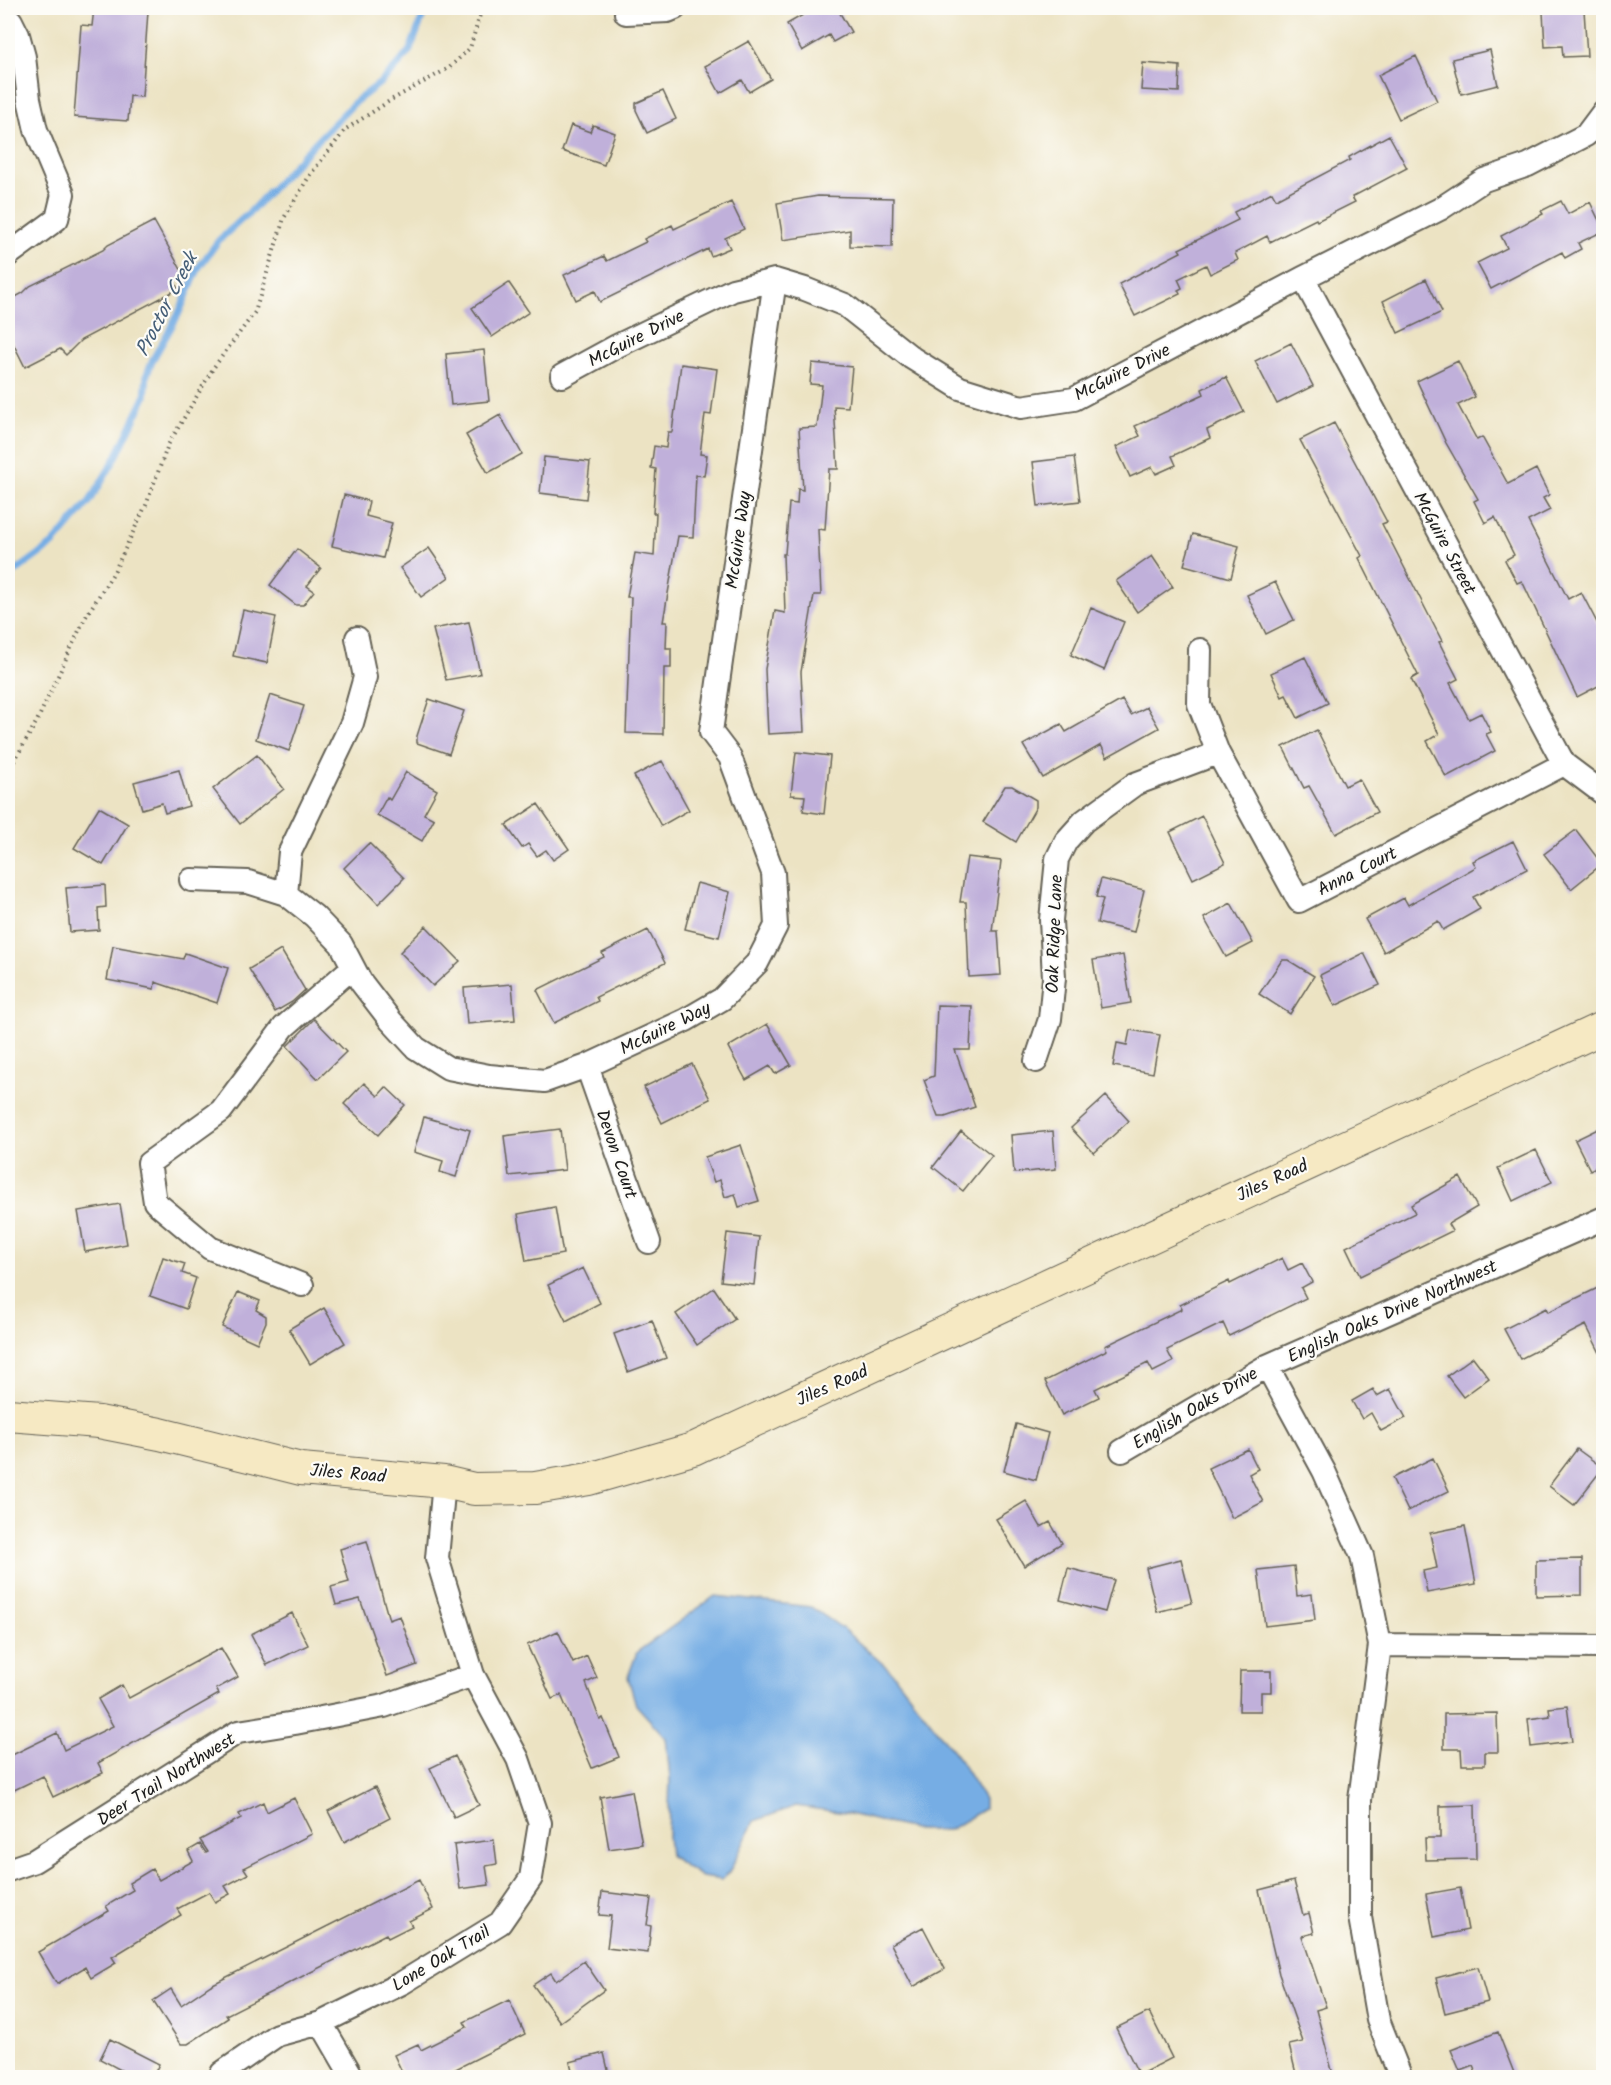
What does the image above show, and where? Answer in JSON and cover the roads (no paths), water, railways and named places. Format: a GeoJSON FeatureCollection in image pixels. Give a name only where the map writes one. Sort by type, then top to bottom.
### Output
{"type":"FeatureCollection","features":[{"type":"Feature","properties":{"kind":"street"},"geometry":{"type":"LineString","coordinates":[[626,13],[675,8]]}},
{"type":"Feature","properties":{"kind":"street"},"geometry":{"type":"LineString","coordinates":[[8,20],[11,21],[18,36],[36,130],[63,194],[57,219],[8,255]]}},
{"type":"Feature","properties":{"kind":"street","name":"McGuire Drive"},"geometry":{"type":"LineString","coordinates":[[562,376],[617,346],[733,290],[775,280],[845,305],[912,358],[960,388],[1021,407],[1074,399],[1303,278],[1440,209],[1484,180],[1528,165],[1586,135],[1604,111]]}},
{"type":"Feature","properties":{"kind":"street","name":"McGuire Street"},"geometry":{"type":"LineString","coordinates":[[1303,278],[1564,765],[1604,794]]}},
{"type":"Feature","properties":{"kind":"street","name":"McGuire Way"},"geometry":{"type":"LineString","coordinates":[[191,880],[248,882],[286,894],[314,916],[341,945],[361,982],[417,1048],[448,1068],[489,1076],[545,1082],[587,1066],[686,1020],[722,999],[757,963],[776,926],[773,873],[730,757],[711,732],[775,280]]}},
{"type":"Feature","properties":{"kind":"street"},"geometry":{"type":"LineString","coordinates":[[286,894],[291,852],[352,723],[365,677],[357,638]]}},
{"type":"Feature","properties":{"kind":"street","name":"Anna Court"},"geometry":{"type":"LineString","coordinates":[[1200,650],[1199,704],[1218,753],[1299,901],[1564,765]]}},
{"type":"Feature","properties":{"kind":"street","name":"Oak Ridge Lane"},"geometry":{"type":"LineString","coordinates":[[1036,1061],[1050,1019],[1054,978],[1051,920],[1058,859],[1066,841],[1084,821],[1135,784],[1218,753]]}},
{"type":"Feature","properties":{"kind":"street"},"geometry":{"type":"LineString","coordinates":[[302,1285],[210,1248],[155,1202],[149,1163],[221,1111],[284,1028],[353,967]]}},
{"type":"Feature","properties":{"kind":"street","name":"Jiles Road"},"geometry":{"type":"LineString","coordinates":[[8,1415],[99,1422],[160,1434],[301,1469],[444,1482],[474,1489],[535,1488],[589,1479],[693,1449],[1604,1027]]}},
{"type":"Feature","properties":{"kind":"street","name":"Devon Court"},"geometry":{"type":"LineString","coordinates":[[587,1066],[649,1242]]}},
{"type":"Feature","properties":{"kind":"street","name":"English Oaks Drive Northwest"},"geometry":{"type":"LineString","coordinates":[[1401,2078],[1378,2020],[1360,1917],[1360,1800],[1380,1645],[1362,1556],[1324,1471],[1267,1366],[1604,1218]]}},
{"type":"Feature","properties":{"kind":"street","name":"English Oaks Drive"},"geometry":{"type":"LineString","coordinates":[[1122,1451],[1267,1366]]}},
{"type":"Feature","properties":{"kind":"street","name":"Lone Oak Trail"},"geometry":{"type":"LineString","coordinates":[[220,2078],[222,2073],[277,2036],[321,2023],[402,1983],[500,1923],[531,1878],[540,1822],[518,1759],[472,1675],[437,1558],[444,1482]]}},
{"type":"Feature","properties":{"kind":"street"},"geometry":{"type":"LineString","coordinates":[[1380,1645],[1604,1647]]}},
{"type":"Feature","properties":{"kind":"street","name":"Deer Trail Northwest"},"geometry":{"type":"LineString","coordinates":[[8,1870],[34,1861],[238,1732],[295,1724],[384,1706],[472,1675]]}},
{"type":"Feature","properties":{"kind":"street"},"geometry":{"type":"LineString","coordinates":[[321,2023],[353,2078]]}},
{"type":"Feature","properties":{"kind":"water"},"geometry":{"type":"Polygon","coordinates":[[[715,1596],[811,1607],[842,1628],[892,1672],[960,1760],[984,1799],[984,1809],[949,1830],[917,1830],[845,1813],[796,1806],[754,1821],[730,1871],[722,1880],[702,1877],[670,1856],[668,1836],[670,1778],[666,1738],[636,1705],[628,1677],[637,1652],[715,1596]]]}},
{"type":"Feature","properties":{"kind":"waterway","name":"Proctor Creek"},"geometry":{"type":"LineString","coordinates":[[8,577],[53,544],[90,501],[115,459],[145,397],[147,374],[153,359],[178,315],[199,267],[219,240],[252,210],[355,102],[380,83],[399,64],[410,50],[426,8]]}}]}
